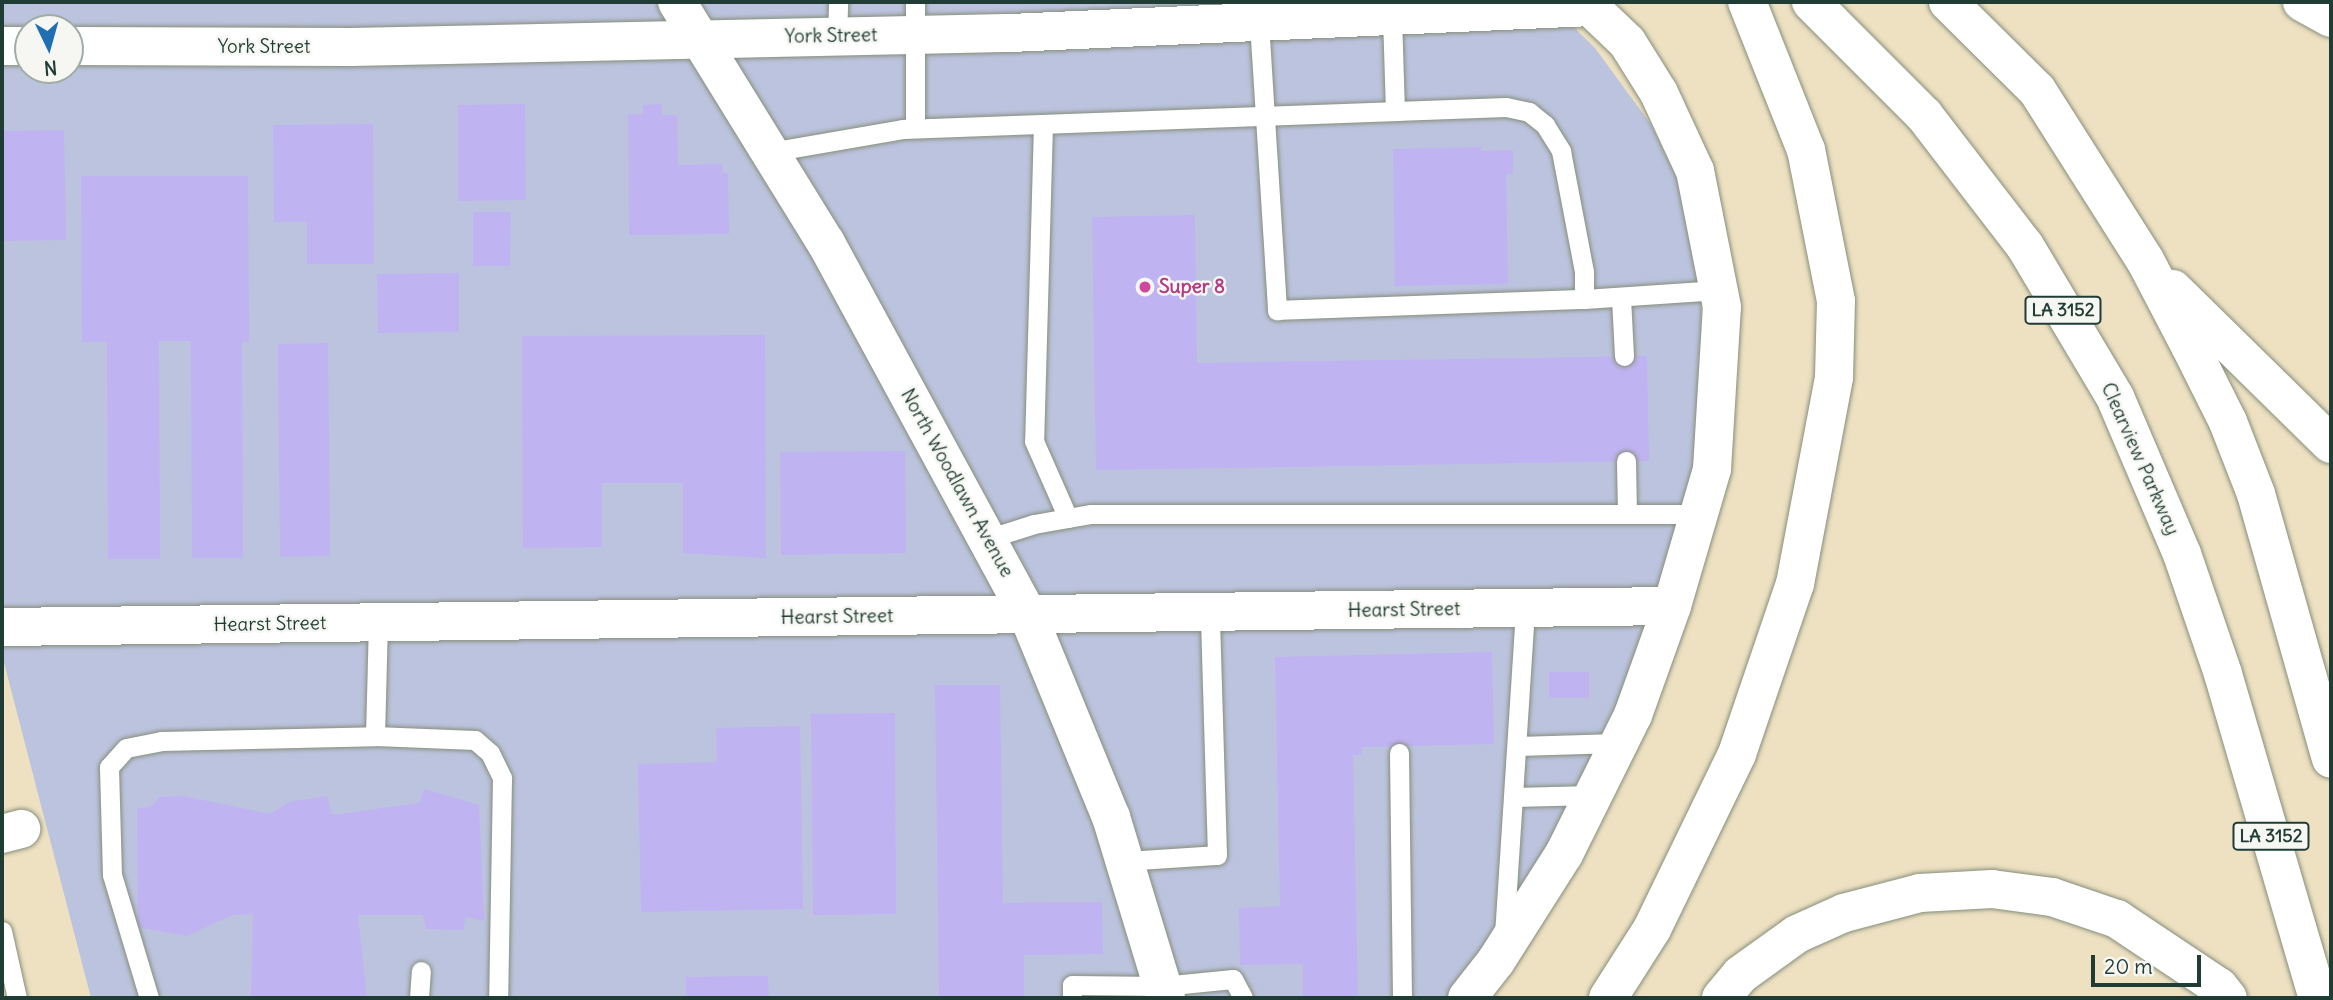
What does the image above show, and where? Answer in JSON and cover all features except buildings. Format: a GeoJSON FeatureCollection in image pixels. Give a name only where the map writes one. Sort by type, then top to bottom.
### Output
{"type":"FeatureCollection","features":[{"type":"Feature","properties":{"kind":"main road","name":"North Woodlawn Avenue"},"geometry":{"type":"LineString","coordinates":[[677,2],[826,243],[1028,615],[1124,861],[1164,992]]}},
{"type":"Feature","properties":{"kind":"main road"},"geometry":{"type":"LineString","coordinates":[[1608,998],[1651,929],[1737,754],[1796,584],[1834,377],[1836,301],[1806,150],[1747,2]]}},
{"type":"Feature","properties":{"kind":"main road","name":"Clearview Parkway"},"geometry":{"type":"LineString","coordinates":[[1811,2],[1924,115],[2025,246],[2115,397],[2182,554],[2223,674],[2318,998]]}},
{"type":"Feature","properties":{"kind":"main road"},"geometry":{"type":"LineString","coordinates":[[1948,2],[2037,90],[2145,260],[2228,422],[2256,494],[2331,759]]}},
{"type":"Feature","properties":{"kind":"main road"},"geometry":{"type":"LineString","coordinates":[[2302,2],[2331,18]]}},
{"type":"Feature","properties":{"kind":"main road","name":"York Street"},"geometry":{"type":"LineString","coordinates":[[84,46],[351,47],[698,37],[838,19],[1259,22],[1588,4]]}},
{"type":"Feature","properties":{"kind":"main road"},"geometry":{"type":"LineString","coordinates":[[1467,998],[1504,950],[1564,854],[1618,743],[1672,606],[1712,469],[1722,307],[1695,171],[1659,93],[1626,42],[1588,4]]}},
{"type":"Feature","properties":{"kind":"main road"},"geometry":{"type":"LineString","coordinates":[[2145,260],[2331,444]]}},
{"type":"Feature","properties":{"kind":"main road","name":"Hearst Street"},"geometry":{"type":"LineString","coordinates":[[2,627],[1672,606]]}},
{"type":"Feature","properties":{"kind":"main road"},"geometry":{"type":"LineString","coordinates":[[1721,998],[1741,975],[1797,934],[1844,913],[1920,893],[1992,889],[2052,897],[2117,919],[2209,979],[2228,998]]}},
{"type":"Feature","properties":{"kind":"lane"},"geometry":{"type":"LineString","coordinates":[[1392,16],[1395,111]]}},
{"type":"Feature","properties":{"kind":"lane"},"geometry":{"type":"LineString","coordinates":[[915,18],[915,128]]}},
{"type":"Feature","properties":{"kind":"lane"},"geometry":{"type":"LineString","coordinates":[[1259,22],[1277,310],[1621,298],[1719,290]]}},
{"type":"Feature","properties":{"kind":"lane"},"geometry":{"type":"LineString","coordinates":[[770,152],[915,128],[1506,107],[1529,113],[1545,125],[1561,151],[1584,272],[1584,299]]}},
{"type":"Feature","properties":{"kind":"lane"},"geometry":{"type":"LineString","coordinates":[[1043,124],[1034,441],[1068,517]]}},
{"type":"Feature","properties":{"kind":"lane"},"geometry":{"type":"LineString","coordinates":[[1621,298],[1624,356]]}},
{"type":"Feature","properties":{"kind":"lane"},"geometry":{"type":"LineString","coordinates":[[1626,461],[1627,514]]}},
{"type":"Feature","properties":{"kind":"lane"},"geometry":{"type":"LineString","coordinates":[[987,539],[1068,517],[1699,514]]}},
{"type":"Feature","properties":{"kind":"lane"},"geometry":{"type":"LineString","coordinates":[[1504,950],[1525,608]]}},
{"type":"Feature","properties":{"kind":"lane"},"geometry":{"type":"LineString","coordinates":[[1124,861],[1217,855],[1210,612]]}},
{"type":"Feature","properties":{"kind":"lane"},"geometry":{"type":"LineString","coordinates":[[375,736],[378,622]]}},
{"type":"Feature","properties":{"kind":"lane"},"geometry":{"type":"LineString","coordinates":[[149,998],[112,875],[109,767],[126,748],[161,741],[375,736],[475,740],[490,753],[502,778],[498,998]]}},
{"type":"Feature","properties":{"kind":"lane"},"geometry":{"type":"LineString","coordinates":[[1517,746],[1618,743]]}},
{"type":"Feature","properties":{"kind":"lane"},"geometry":{"type":"LineString","coordinates":[[1399,753],[1402,998]]}},
{"type":"Feature","properties":{"kind":"lane"},"geometry":{"type":"LineString","coordinates":[[1513,797],[1593,795]]}},
{"type":"Feature","properties":{"kind":"lane"},"geometry":{"type":"LineString","coordinates":[[2,931],[17,998]]}},
{"type":"Feature","properties":{"kind":"lane"},"geometry":{"type":"LineString","coordinates":[[419,998],[421,971]]}},
{"type":"Feature","properties":{"kind":"lane"},"geometry":{"type":"LineString","coordinates":[[1072,998],[1072,985],[1164,992],[1233,979],[1243,998]]}},
{"type":"Feature","properties":{"kind":"shaded area"},"geometry":{"type":"Polygon","coordinates":[[[2,2],[1548,2],[1595,48],[1652,126],[1684,193],[1700,277],[1703,354],[1694,462],[1668,563],[1610,728],[1550,851],[1447,998],[91,998],[2,655],[2,2]]]}},
{"type":"Feature","properties":{"kind":"place","name":"Super 8"},"geometry":{"type":"Point","coordinates":[1145,287]}}]}
